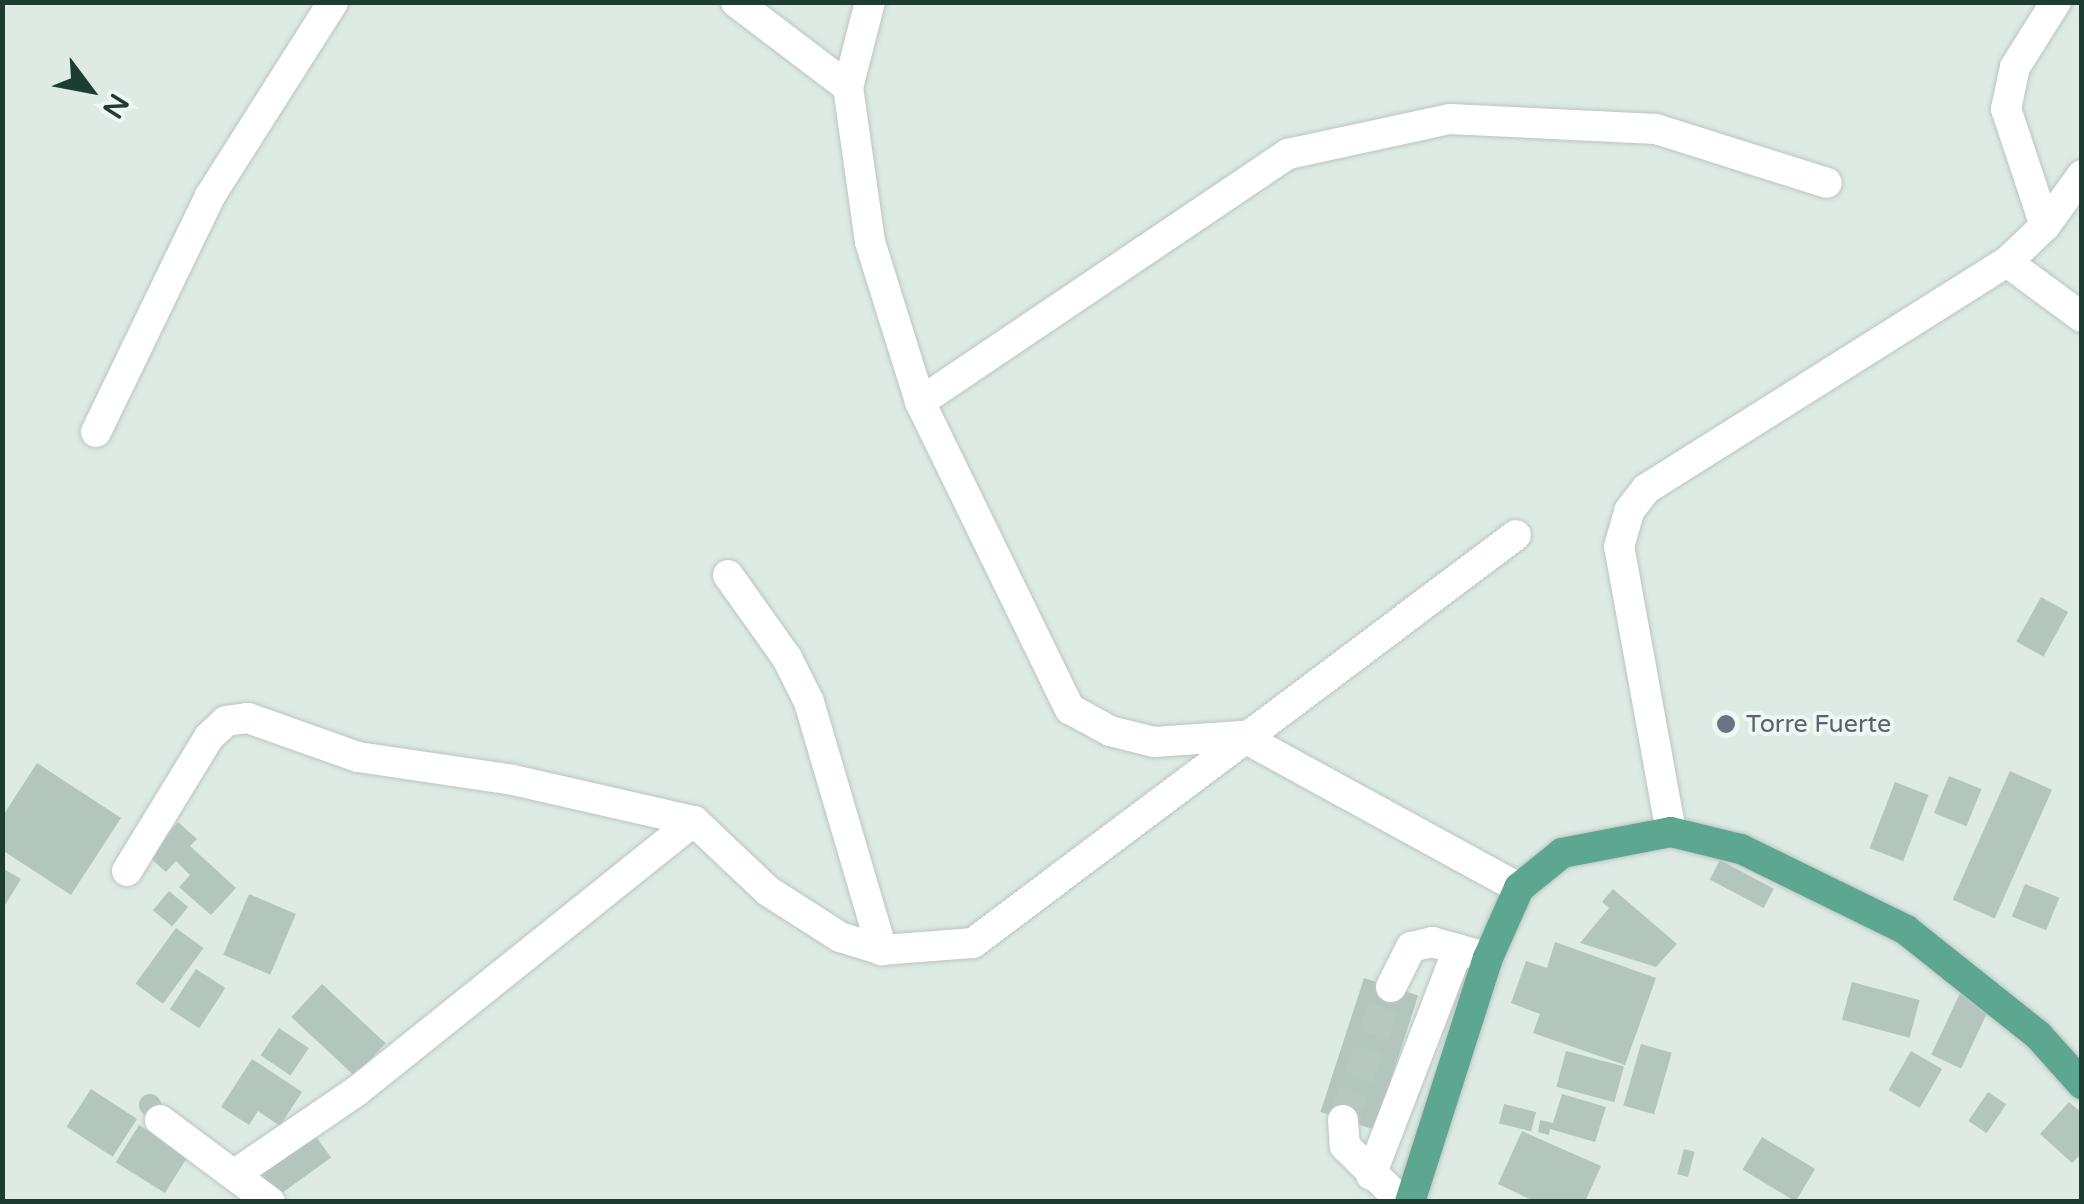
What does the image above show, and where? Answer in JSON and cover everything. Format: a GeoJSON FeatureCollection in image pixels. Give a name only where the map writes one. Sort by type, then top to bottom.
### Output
{"type":"FeatureCollection","features":[{"type":"Feature","properties":{"kind":"main road"},"geometry":{"type":"LineString","coordinates":[[1410,1202],[1488,958],[1519,888],[1562,853],[1671,832],[1741,850],[1906,930],[2038,1035],[2082,1084]]}},
{"type":"Feature","properties":{"kind":"street"},"geometry":{"type":"LineString","coordinates":[[96,432],[210,196],[333,2]]}},
{"type":"Feature","properties":{"kind":"street"},"geometry":{"type":"LineString","coordinates":[[736,2],[848,86]]}},
{"type":"Feature","properties":{"kind":"street"},"geometry":{"type":"LineString","coordinates":[[870,2],[848,86],[870,242],[920,402],[1070,709],[1110,731],[1154,742],[1241,736],[1519,888]]}},
{"type":"Feature","properties":{"kind":"street"},"geometry":{"type":"LineString","coordinates":[[2045,226],[2006,109],[2015,68],[2056,2]]}},
{"type":"Feature","properties":{"kind":"street"},"geometry":{"type":"LineString","coordinates":[[920,402],[1288,154],[1450,118],[1656,129],[1826,183]]}},
{"type":"Feature","properties":{"kind":"street"},"geometry":{"type":"LineString","coordinates":[[1671,832],[1619,547],[1629,511],[1646,489],[2007,262],[2045,226],[2082,175]]}},
{"type":"Feature","properties":{"kind":"street"},"geometry":{"type":"LineString","coordinates":[[2007,262],[2082,317]]}},
{"type":"Feature","properties":{"kind":"street"},"geometry":{"type":"LineString","coordinates":[[127,871],[210,737],[226,721],[248,718],[358,757],[513,780],[694,820],[768,891],[840,938],[882,950],[930,951],[973,943],[1241,736],[1516,535]]}},
{"type":"Feature","properties":{"kind":"street"},"geometry":{"type":"LineString","coordinates":[[728,575],[787,658],[809,702],[882,950]]}},
{"type":"Feature","properties":{"kind":"street"},"geometry":{"type":"LineString","coordinates":[[238,1172],[358,1090],[694,820]]}},
{"type":"Feature","properties":{"kind":"street"},"geometry":{"type":"LineString","coordinates":[[1391,987],[1411,947],[1432,942],[1488,958]]}},
{"type":"Feature","properties":{"kind":"street"},"geometry":{"type":"LineString","coordinates":[[1371,1176],[1458,949]]}},
{"type":"Feature","properties":{"kind":"street"},"geometry":{"type":"LineString","coordinates":[[160,1120],[238,1172],[270,1202]]}},
{"type":"Feature","properties":{"kind":"street"},"geometry":{"type":"LineString","coordinates":[[1343,1120],[1346,1146],[1371,1176],[1402,1202]]}},
{"type":"Feature","properties":{"kind":"building"},"geometry":{"type":"Polygon","coordinates":[[[2041,597],[2068,612],[2043,657],[2016,642],[2041,597]]]}},
{"type":"Feature","properties":{"kind":"building"},"geometry":{"type":"Polygon","coordinates":[[[37,763],[121,818],[71,895],[2,850],[2,817],[37,763]]]}},
{"type":"Feature","properties":{"kind":"building"},"geometry":{"type":"Polygon","coordinates":[[[2010,771],[2052,790],[1995,919],[1953,900],[2010,771]]]}},
{"type":"Feature","properties":{"kind":"building"},"geometry":{"type":"Polygon","coordinates":[[[1949,776],[1981,789],[1966,826],[1934,813],[1949,776]]]}},
{"type":"Feature","properties":{"kind":"building"},"geometry":{"type":"Polygon","coordinates":[[[1895,782],[1929,795],[1903,861],[1870,848],[1895,782]]]}},
{"type":"Feature","properties":{"kind":"building"},"geometry":{"type":"Polygon","coordinates":[[[178,822],[197,839],[190,846],[236,888],[211,915],[179,887],[190,875],[176,861],[166,872],[148,856],[178,822]]]}},
{"type":"Feature","properties":{"kind":"building"},"geometry":{"type":"Polygon","coordinates":[[[1720,860],[1774,889],[1764,908],[1710,879],[1720,860]]]}},
{"type":"Feature","properties":{"kind":"building"},"geometry":{"type":"Polygon","coordinates":[[[2,868],[21,879],[2,910],[2,868]]]}},
{"type":"Feature","properties":{"kind":"building"},"geometry":{"type":"Polygon","coordinates":[[[2025,884],[2059,898],[2046,930],[2012,916],[2025,884]]]}},
{"type":"Feature","properties":{"kind":"building"},"geometry":{"type":"Polygon","coordinates":[[[1613,889],[1677,944],[1656,967],[1580,943],[1609,908],[1602,902],[1613,889]]]}},
{"type":"Feature","properties":{"kind":"building"},"geometry":{"type":"Polygon","coordinates":[[[169,891],[188,907],[172,926],[153,910],[169,891]]]}},
{"type":"Feature","properties":{"kind":"building"},"geometry":{"type":"Polygon","coordinates":[[[249,894],[296,914],[270,975],[223,955],[249,894]]]}},
{"type":"Feature","properties":{"kind":"building"},"geometry":{"type":"Polygon","coordinates":[[[176,928],[204,948],[163,1004],[135,984],[176,928]]]}},
{"type":"Feature","properties":{"kind":"building"},"geometry":{"type":"Polygon","coordinates":[[[1555,942],[1656,978],[1625,1065],[1533,1033],[1540,1014],[1511,1003],[1526,961],[1547,968],[1555,942]]]}},
{"type":"Feature","properties":{"kind":"building"},"geometry":{"type":"Polygon","coordinates":[[[196,969],[225,988],[199,1028],[170,1009],[196,969]]]}},
{"type":"Feature","properties":{"kind":"building"},"geometry":{"type":"Polygon","coordinates":[[[1364,978],[1418,996],[1375,1130],[1320,1112],[1364,978]]]}},
{"type":"Feature","properties":{"kind":"building"},"geometry":{"type":"Polygon","coordinates":[[[1852,982],[1920,1000],[1910,1038],[1842,1020],[1852,982]]]}},
{"type":"Feature","properties":{"kind":"building"},"geometry":{"type":"Polygon","coordinates":[[[322,984],[386,1043],[355,1076],[291,1017],[322,984]]]}},
{"type":"Feature","properties":{"kind":"building"},"geometry":{"type":"Polygon","coordinates":[[[1960,993],[1990,1007],[1961,1069],[1931,1055],[1960,993]]]}},
{"type":"Feature","properties":{"kind":"building"},"geometry":{"type":"Polygon","coordinates":[[[279,1028],[309,1048],[290,1075],[261,1055],[279,1028]]]}},
{"type":"Feature","properties":{"kind":"building"},"geometry":{"type":"Polygon","coordinates":[[[1641,1044],[1672,1053],[1654,1114],[1623,1106],[1641,1044]]]}},
{"type":"Feature","properties":{"kind":"building"},"geometry":{"type":"Polygon","coordinates":[[[1566,1051],[1624,1067],[1614,1102],[1556,1087],[1566,1051]]]}},
{"type":"Feature","properties":{"kind":"building"},"geometry":{"type":"Polygon","coordinates":[[[1911,1051],[1942,1069],[1920,1108],[1888,1090],[1911,1051]]]}},
{"type":"Feature","properties":{"kind":"building"},"geometry":{"type":"Polygon","coordinates":[[[252,1059],[302,1092],[280,1126],[258,1111],[249,1125],[221,1107],[252,1059]]]}},
{"type":"Feature","properties":{"kind":"building"},"geometry":{"type":"Polygon","coordinates":[[[91,1089],[137,1119],[113,1157],[66,1127],[91,1089]]]}},
{"type":"Feature","properties":{"kind":"building"},"geometry":{"type":"Polygon","coordinates":[[[1988,1092],[2006,1104],[1987,1133],[1968,1121],[1988,1092]]]}},
{"type":"Feature","properties":{"kind":"building"},"geometry":{"type":"Polygon","coordinates":[[[150,1094],[158,1097],[158,1113],[150,1116],[142,1113],[139,1105],[142,1097],[150,1094]]]}},
{"type":"Feature","properties":{"kind":"building"},"geometry":{"type":"Polygon","coordinates":[[[1562,1094],[1606,1107],[1595,1142],[1550,1129],[1549,1135],[1538,1132],[1540,1120],[1553,1123],[1562,1094]]]}},
{"type":"Feature","properties":{"kind":"building"},"geometry":{"type":"Polygon","coordinates":[[[2069,1102],[2082,1113],[2082,1153],[2072,1163],[2040,1134],[2069,1102]]]}},
{"type":"Feature","properties":{"kind":"building"},"geometry":{"type":"Polygon","coordinates":[[[1504,1104],[1536,1112],[1531,1131],[1499,1123],[1504,1104]]]}},
{"type":"Feature","properties":{"kind":"building"},"geometry":{"type":"Polygon","coordinates":[[[139,1125],[188,1156],[165,1193],[116,1162],[139,1125]]]}},
{"type":"Feature","properties":{"kind":"building"},"geometry":{"type":"Polygon","coordinates":[[[1522,1131],[1601,1166],[1585,1202],[1536,1202],[1498,1184],[1522,1131]]]}},
{"type":"Feature","properties":{"kind":"building"},"geometry":{"type":"Polygon","coordinates":[[[314,1134],[331,1157],[277,1197],[260,1173],[314,1134]]]}},
{"type":"Feature","properties":{"kind":"building"},"geometry":{"type":"Polygon","coordinates":[[[1762,1137],[1815,1169],[1796,1202],[1742,1170],[1762,1137]]]}},
{"type":"Feature","properties":{"kind":"building"},"geometry":{"type":"Polygon","coordinates":[[[1684,1149],[1695,1152],[1688,1177],[1677,1174],[1684,1149]]]}},
{"type":"Feature","properties":{"kind":"tunnel"},"geometry":{"type":"LineString","coordinates":[[1343,1120],[1391,987]]}},
{"type":"Feature","properties":{"kind":"place","name":"Torre Fuerte"},"geometry":{"type":"Point","coordinates":[1726,724]}}]}
